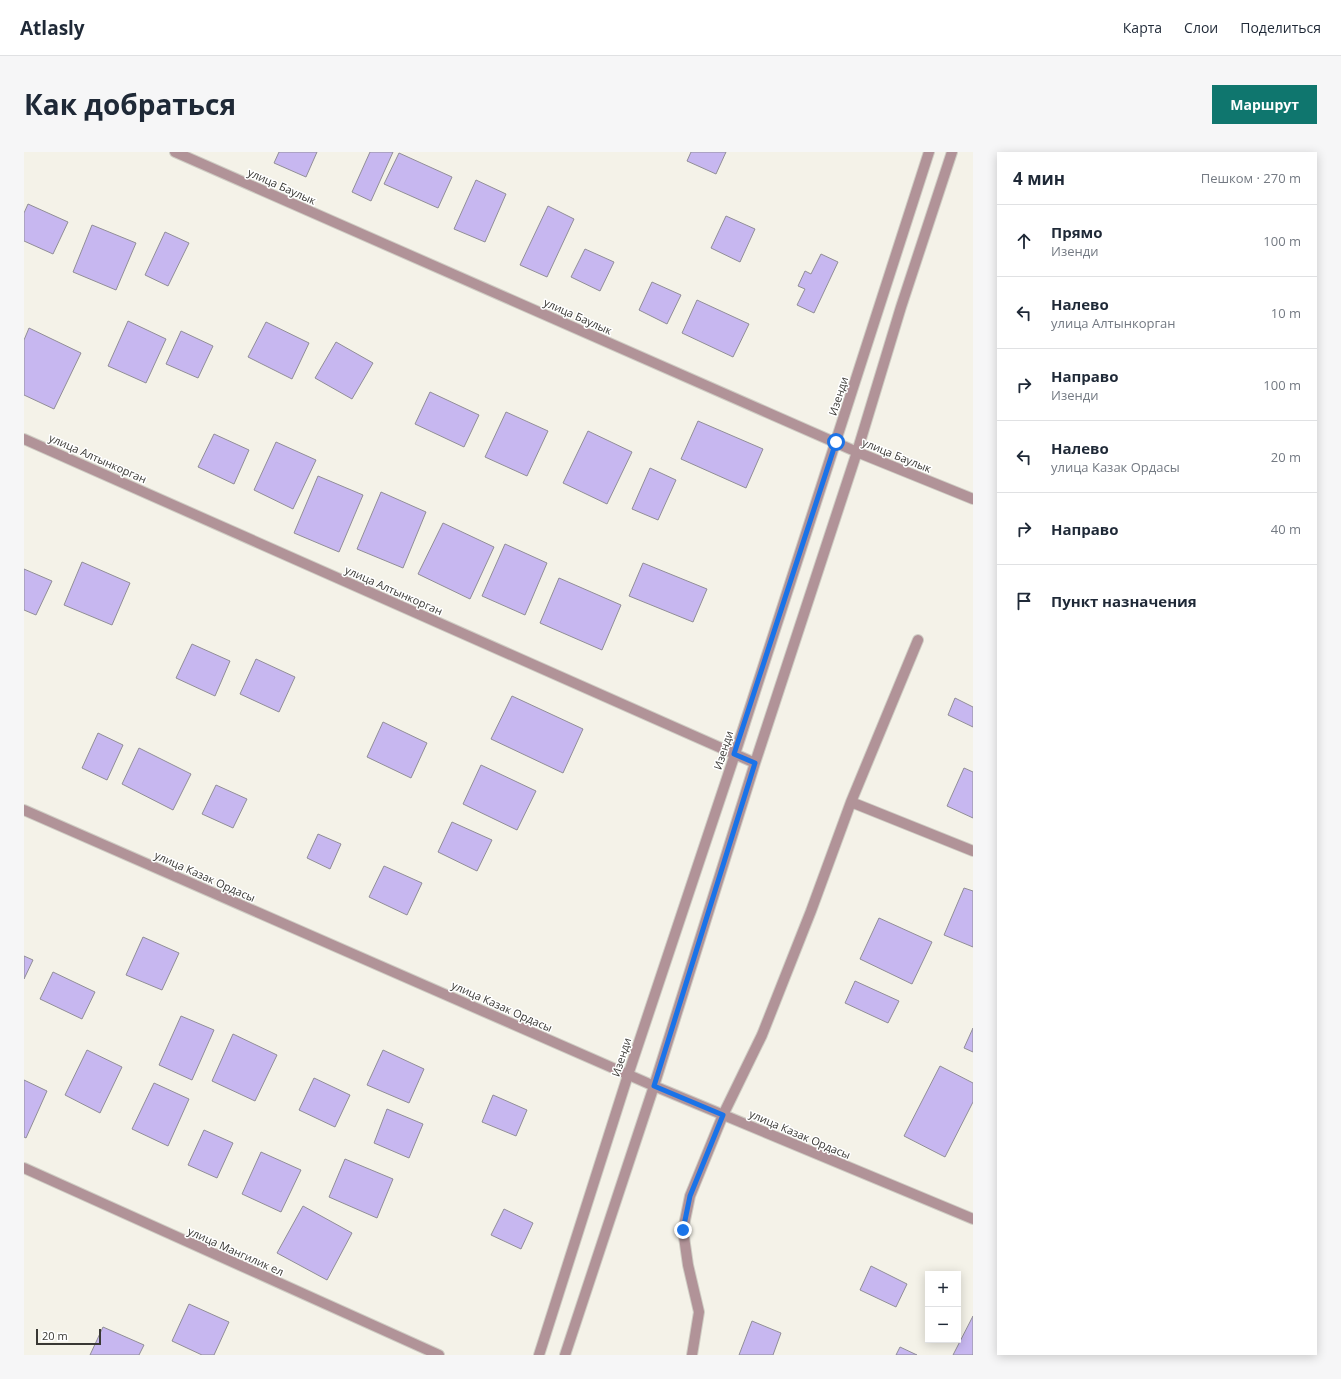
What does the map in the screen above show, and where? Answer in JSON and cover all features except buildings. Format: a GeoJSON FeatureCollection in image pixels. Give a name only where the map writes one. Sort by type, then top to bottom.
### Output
{"type":"FeatureCollection","features":[{"type":"Feature","properties":{"kind":"street","name":"улица Баулык"},"geometry":{"type":"LineString","coordinates":[[175,152],[857,452],[973,499]]}},
{"type":"Feature","properties":{"kind":"street","name":"Изенди"},"geometry":{"type":"LineString","coordinates":[[539,1355],[628,1075],[836,442],[929,152]]}},
{"type":"Feature","properties":{"kind":"street"},"geometry":{"type":"LineString","coordinates":[[565,1355],[654,1086],[755,763],[857,452],[901,308],[952,152]]}},
{"type":"Feature","properties":{"kind":"street","name":"улица Алтынкорган"},"geometry":{"type":"LineString","coordinates":[[24,439],[755,763]]}},
{"type":"Feature","properties":{"kind":"street"},"geometry":{"type":"LineString","coordinates":[[692,1355],[699,1312],[688,1265],[683,1230],[690,1196],[723,1115],[762,1035],[811,911],[851,802],[918,640]]}},
{"type":"Feature","properties":{"kind":"street"},"geometry":{"type":"LineString","coordinates":[[851,802],[973,851]]}},
{"type":"Feature","properties":{"kind":"street","name":"улица Казак Ордасы"},"geometry":{"type":"LineString","coordinates":[[24,810],[628,1075],[973,1219]]}},
{"type":"Feature","properties":{"kind":"street","name":"улица Мангилик ел"},"geometry":{"type":"LineString","coordinates":[[24,1168],[439,1355]]}},
{"type":"Feature","properties":{"kind":"route"},"geometry":{"type":"LineString","coordinates":[[683,1230],[690,1196],[723,1115],[654,1086],[755,763],[734,754],[836,442]]}}]}
